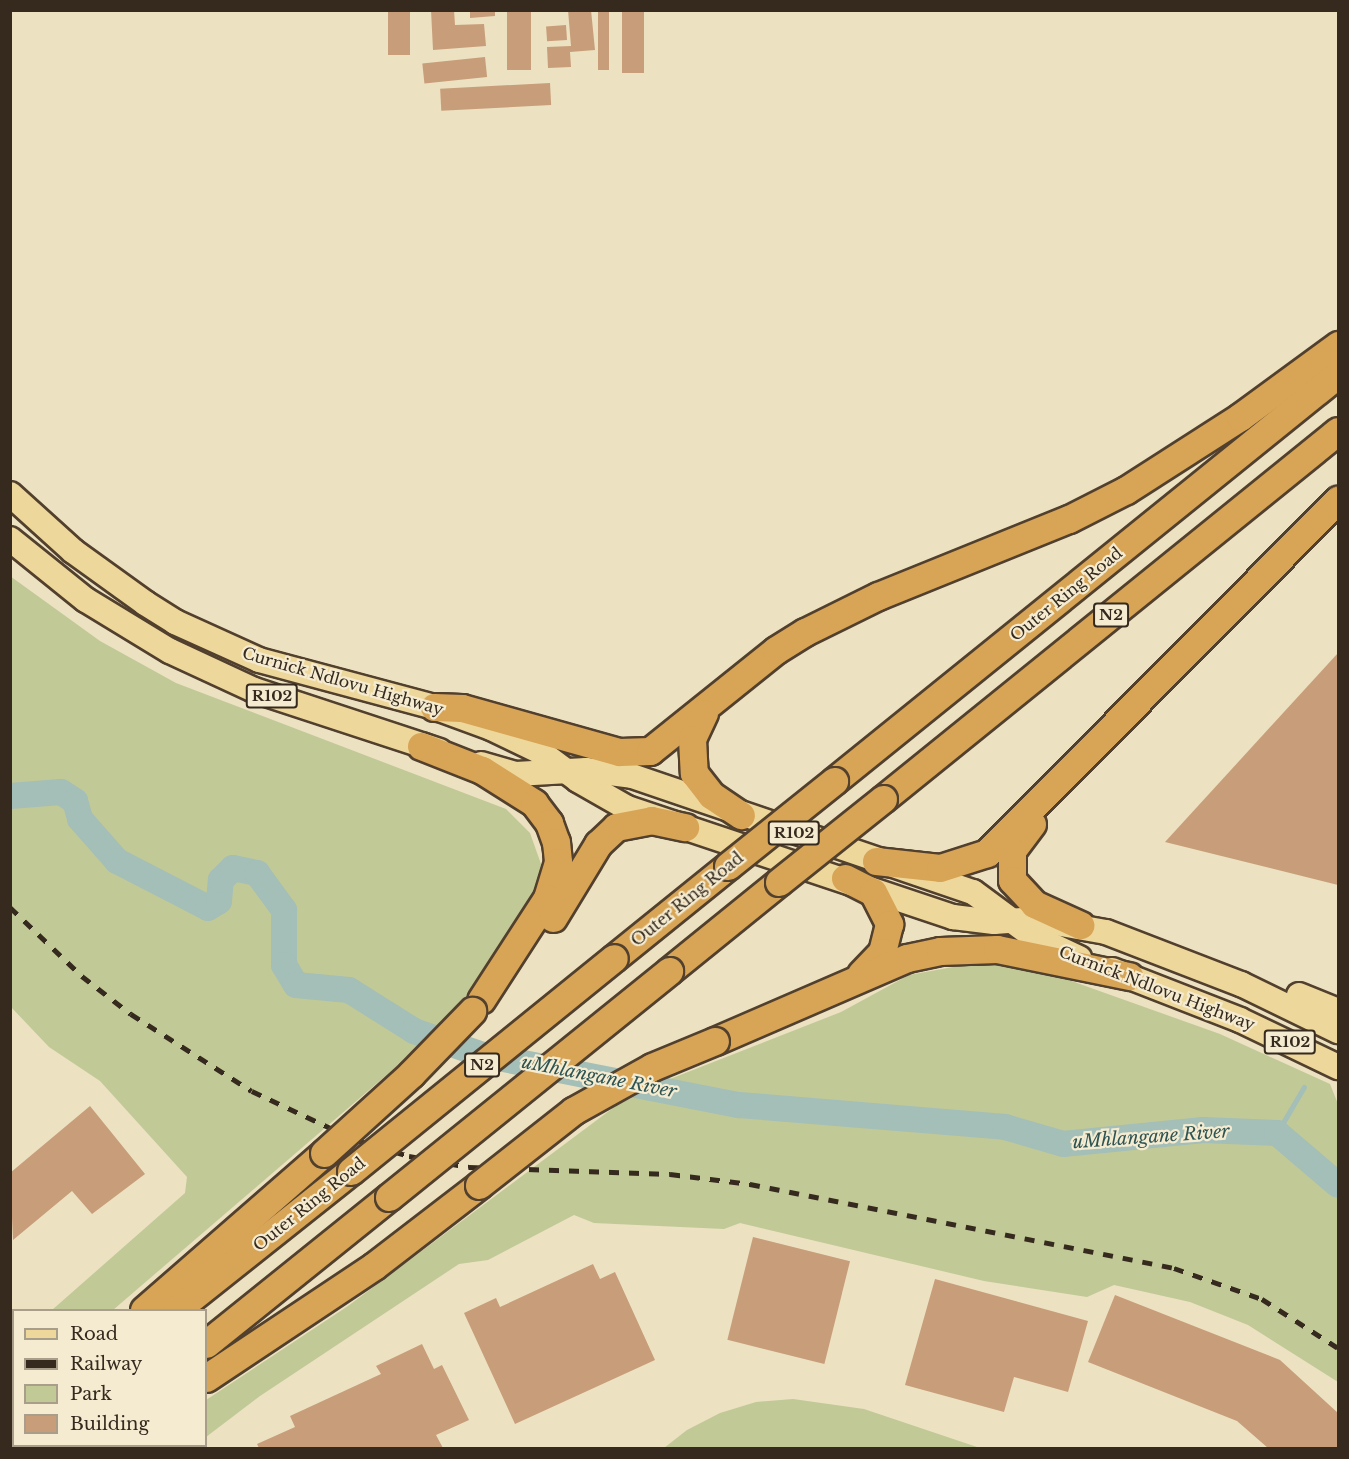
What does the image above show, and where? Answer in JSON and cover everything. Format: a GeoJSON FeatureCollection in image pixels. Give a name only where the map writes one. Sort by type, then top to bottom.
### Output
{"type":"FeatureCollection","features":[{"type":"Feature","properties":{"kind":"highway"},"geometry":{"type":"LineString","coordinates":[[434,707],[462,708],[594,747],[635,753],[650,751],[665,743],[715,698],[776,650],[838,614],[1069,519],[1126,490],[1240,417],[1338,345]]}},
{"type":"Feature","properties":{"kind":"highway","name":"Outer Ring Road"},"geometry":{"type":"LineString","coordinates":[[178,1309],[1338,374]]}},
{"type":"Feature","properties":{"kind":"highway","name":"N2"},"geometry":{"type":"LineString","coordinates":[[207,1343],[1338,431]]}},
{"type":"Feature","properties":{"kind":"highway"},"geometry":{"type":"LineString","coordinates":[[876,861],[940,868],[987,853],[1338,500]]}},
{"type":"Feature","properties":{"kind":"highway"},"geometry":{"type":"LineString","coordinates":[[715,698],[695,730],[691,762],[694,773],[711,795],[741,815]]}},
{"type":"Feature","properties":{"kind":"highway"},"geometry":{"type":"LineString","coordinates":[[1080,926],[1034,904],[1012,880],[1010,862],[1026,830],[1070,785],[1133,704]]}},
{"type":"Feature","properties":{"kind":"highway"},"geometry":{"type":"LineString","coordinates":[[421,746],[483,770],[534,802],[549,823],[556,842],[558,862],[548,898],[476,1006]]}},
{"type":"Feature","properties":{"kind":"highway"},"geometry":{"type":"LineString","coordinates":[[146,1309],[411,1074],[552,921],[606,835],[632,821],[651,820],[685,826]]}},
{"type":"Feature","properties":{"kind":"highway"},"geometry":{"type":"LineString","coordinates":[[846,878],[873,892],[889,924],[882,952],[854,981]]}},
{"type":"Feature","properties":{"kind":"highway"},"geometry":{"type":"LineString","coordinates":[[207,1377],[374,1266],[573,1111],[652,1067],[907,958],[965,948],[1027,953],[1129,976]]}},
{"type":"Feature","properties":{"kind":"main road","name":"Curnick Ndlovu Highway"},"geometry":{"type":"LineString","coordinates":[[10,494],[74,551],[175,622],[259,660],[434,707],[539,751],[568,772],[627,808],[846,878],[953,917],[1011,921],[1033,919],[1106,932],[1241,984],[1338,1032]]}},
{"type":"Feature","properties":{"kind":"main road","name":"Curnick Ndlovu Highway"},"geometry":{"type":"LineString","coordinates":[[10,539],[86,600],[170,651],[254,690],[421,746],[516,774],[609,771],[973,892],[1011,921],[1056,950],[1129,976],[1283,1039],[1338,1067]]}},
{"type":"Feature","properties":{"kind":"main road"},"geometry":{"type":"LineString","coordinates":[[1241,984],[1294,993],[1338,1011]]}},
{"type":"Feature","properties":{"kind":"green space"},"geometry":{"type":"Polygon","coordinates":[[[10,576],[100,641],[176,683],[506,809],[530,833],[541,864],[538,890],[482,978],[425,1042],[114,1309],[53,1309],[185,1193],[187,1177],[100,1081],[49,1047],[11,1007],[10,576]]]}},
{"type":"Feature","properties":{"kind":"green space"},"geometry":{"type":"Polygon","coordinates":[[[975,963],[1020,966],[1063,978],[1220,1034],[1330,1084],[1338,1104],[1338,1382],[1248,1325],[1190,1302],[1114,1285],[1087,1297],[984,1281],[740,1223],[724,1229],[594,1223],[574,1215],[488,1260],[459,1264],[260,1396],[207,1436],[207,1399],[348,1306],[617,1105],[670,1079],[841,1012],[909,975],[975,963]]]}},
{"type":"Feature","properties":{"kind":"green space"},"geometry":{"type":"Polygon","coordinates":[[[793,1399],[864,1409],[980,1448],[664,1448],[687,1430],[720,1413],[756,1402],[793,1399]]]}},
{"type":"Feature","properties":{"kind":"building"},"geometry":{"type":"Polygon","coordinates":[[[388,10],[410,10],[410,55],[388,55],[388,10]]]}},
{"type":"Feature","properties":{"kind":"building"},"geometry":{"type":"Polygon","coordinates":[[[431,10],[454,10],[455,25],[484,24],[486,46],[433,50],[431,10]]]}},
{"type":"Feature","properties":{"kind":"building"},"geometry":{"type":"Polygon","coordinates":[[[470,10],[495,10],[495,16],[470,18],[470,10]]]}},
{"type":"Feature","properties":{"kind":"building"},"geometry":{"type":"Polygon","coordinates":[[[507,10],[531,10],[531,70],[507,70],[507,10]]]}},
{"type":"Feature","properties":{"kind":"building"},"geometry":{"type":"Polygon","coordinates":[[[568,10],[591,10],[595,50],[570,52],[571,67],[548,68],[547,47],[571,46],[568,10]]]}},
{"type":"Feature","properties":{"kind":"building"},"geometry":{"type":"Polygon","coordinates":[[[598,10],[609,10],[609,70],[598,70],[598,10]]]}},
{"type":"Feature","properties":{"kind":"building"},"geometry":{"type":"Polygon","coordinates":[[[622,10],[644,10],[644,73],[622,73],[622,10]]]}},
{"type":"Feature","properties":{"kind":"building"},"geometry":{"type":"Polygon","coordinates":[[[566,25],[567,40],[547,41],[546,26],[566,25]]]}},
{"type":"Feature","properties":{"kind":"building"},"geometry":{"type":"Polygon","coordinates":[[[485,57],[487,77],[424,83],[422,64],[485,57]]]}},
{"type":"Feature","properties":{"kind":"building"},"geometry":{"type":"Polygon","coordinates":[[[550,83],[551,105],[441,111],[440,89],[550,83]]]}},
{"type":"Feature","properties":{"kind":"building"},"geometry":{"type":"Polygon","coordinates":[[[1338,653],[1338,885],[1165,842],[1338,653]]]}},
{"type":"Feature","properties":{"kind":"building"},"geometry":{"type":"Polygon","coordinates":[[[90,1106],[145,1174],[92,1214],[72,1191],[13,1240],[10,1173],[90,1106]]]}},
{"type":"Feature","properties":{"kind":"building"},"geometry":{"type":"Polygon","coordinates":[[[753,1237],[850,1261],[824,1364],[727,1340],[753,1237]]]}},
{"type":"Feature","properties":{"kind":"building"},"geometry":{"type":"Polygon","coordinates":[[[593,1264],[600,1279],[615,1272],[655,1360],[515,1424],[464,1313],[496,1298],[500,1307],[593,1264]]]}},
{"type":"Feature","properties":{"kind":"building"},"geometry":{"type":"Polygon","coordinates":[[[935,1279],[1088,1321],[1068,1392],[1014,1377],[1004,1412],[905,1385],[935,1279]]]}},
{"type":"Feature","properties":{"kind":"building"},"geometry":{"type":"Polygon","coordinates":[[[1115,1295],[1280,1360],[1338,1413],[1338,1448],[1268,1448],[1237,1421],[1088,1362],[1115,1295]]]}},
{"type":"Feature","properties":{"kind":"building"},"geometry":{"type":"Polygon","coordinates":[[[422,1344],[434,1369],[442,1365],[469,1420],[436,1435],[443,1448],[259,1448],[257,1444],[295,1427],[290,1416],[381,1374],[376,1366],[422,1344]]]}},
{"type":"Feature","properties":{"kind":"waterway","name":"uMhlangane River"},"geometry":{"type":"LineString","coordinates":[[10,796],[61,792],[75,801],[80,819],[117,861],[208,908],[219,901],[221,880],[233,868],[257,873],[284,910],[284,965],[296,985],[349,990],[414,1031],[483,1055],[739,1105],[1005,1127],[1063,1144],[1203,1130],[1277,1133],[1338,1185]]}},
{"type":"Feature","properties":{"kind":"waterway"},"geometry":{"type":"LineString","coordinates":[[1277,1133],[1304,1087]]}},
{"type":"Feature","properties":{"kind":"railway"},"geometry":{"type":"LineString","coordinates":[[10,907],[82,976],[131,1014],[252,1091],[356,1140],[409,1156],[469,1167],[670,1174],[750,1184],[1174,1268],[1262,1299],[1338,1348]]}}]}
